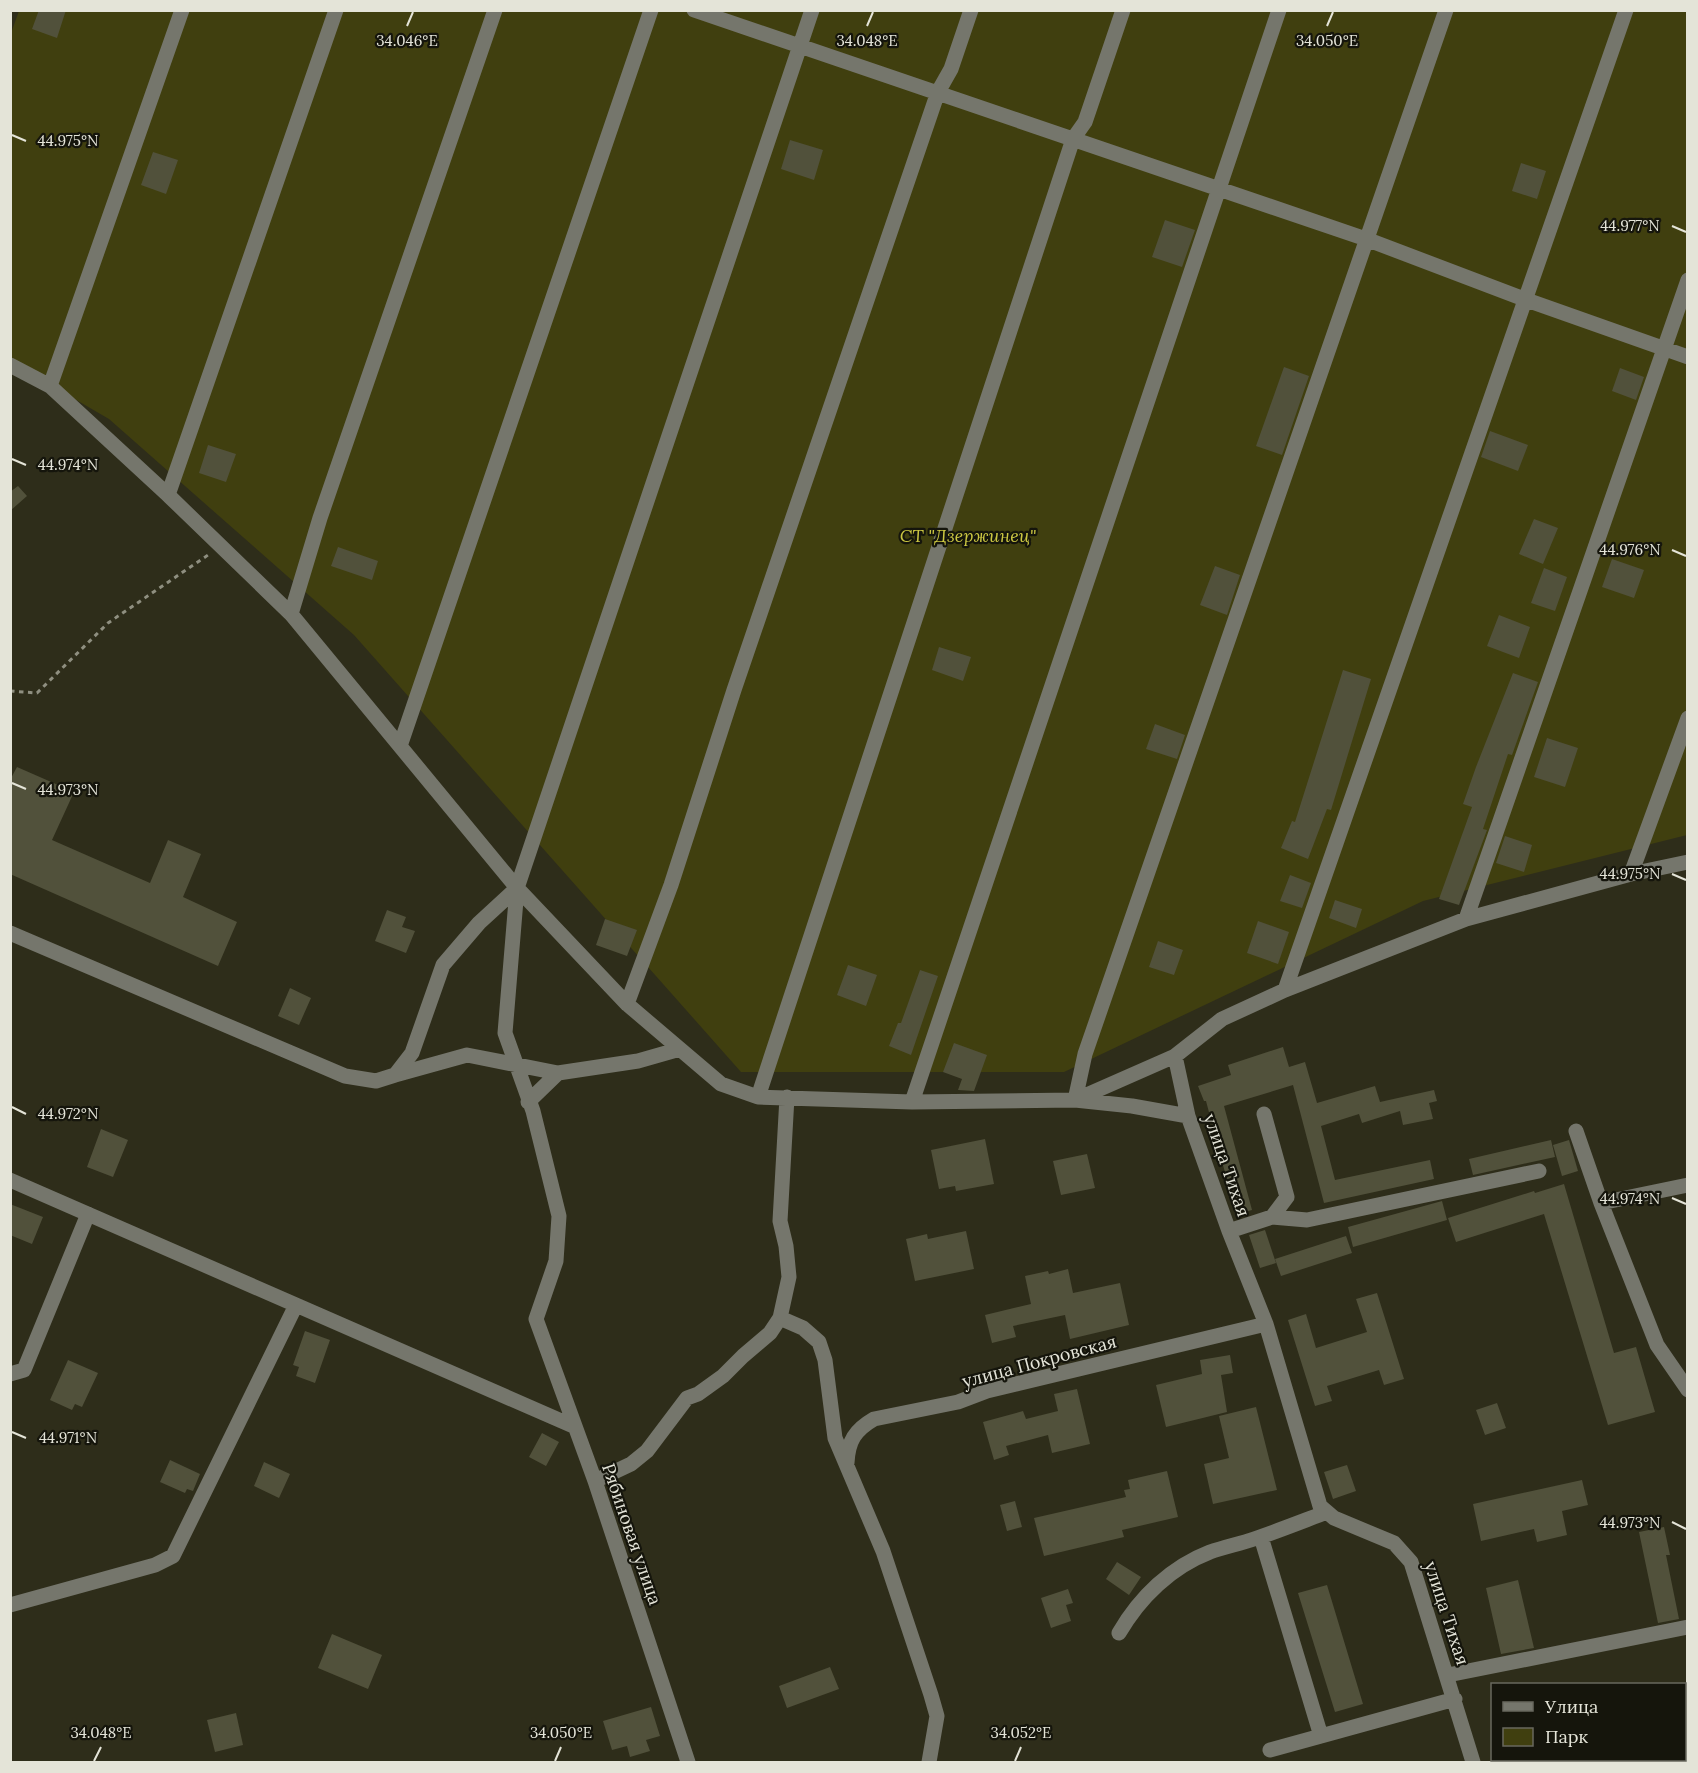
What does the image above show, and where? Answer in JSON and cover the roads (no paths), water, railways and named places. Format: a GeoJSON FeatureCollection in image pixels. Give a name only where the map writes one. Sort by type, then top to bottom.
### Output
{"type":"FeatureCollection","features":[{"type":"Feature","properties":{"kind":"street"},"geometry":{"type":"LineString","coordinates":[[50,386],[182,10]]}},
{"type":"Feature","properties":{"kind":"street"},"geometry":{"type":"LineString","coordinates":[[168,495],[336,10]]}},
{"type":"Feature","properties":{"kind":"street"},"geometry":{"type":"LineString","coordinates":[[291,614],[320,518],[495,10]]}},
{"type":"Feature","properties":{"kind":"street"},"geometry":{"type":"LineString","coordinates":[[400,747],[651,10]]}},
{"type":"Feature","properties":{"kind":"street"},"geometry":{"type":"LineString","coordinates":[[694,10],[1366,239],[1663,350],[1688,357]]}},
{"type":"Feature","properties":{"kind":"street"},"geometry":{"type":"LineString","coordinates":[[558,1073],[528,1102],[505,1033],[517,888],[812,10]]}},
{"type":"Feature","properties":{"kind":"street"},"geometry":{"type":"LineString","coordinates":[[627,1004],[671,885],[734,690],[938,92],[951,69],[971,10]]}},
{"type":"Feature","properties":{"kind":"street"},"geometry":{"type":"LineString","coordinates":[[758,1097],[1073,139],[1085,122],[1123,10]]}},
{"type":"Feature","properties":{"kind":"street"},"geometry":{"type":"LineString","coordinates":[[912,1102],[1279,10]]}},
{"type":"Feature","properties":{"kind":"street"},"geometry":{"type":"LineString","coordinates":[[1075,1100],[1084,1054],[1446,10]]}},
{"type":"Feature","properties":{"kind":"street"},"geometry":{"type":"LineString","coordinates":[[1286,990],[1626,10]]}},
{"type":"Feature","properties":{"kind":"street"},"geometry":{"type":"LineString","coordinates":[[1466,919],[1688,280]]}},
{"type":"Feature","properties":{"kind":"street"},"geometry":{"type":"LineString","coordinates":[[10,365],[50,386],[168,495],[291,614],[517,888],[627,1004],[721,1084],[758,1097],[912,1102],[1075,1100],[1132,1106],[1188,1116]]}},
{"type":"Feature","properties":{"kind":"street"},"geometry":{"type":"LineString","coordinates":[[1631,874],[1688,718]]}},
{"type":"Feature","properties":{"kind":"street"},"geometry":{"type":"LineString","coordinates":[[1075,1100],[1176,1056],[1222,1019],[1286,990],[1466,919],[1631,874],[1688,862]]}},
{"type":"Feature","properties":{"kind":"street"},"geometry":{"type":"LineString","coordinates":[[395,1075],[412,1053],[443,965],[479,923],[517,888]]}},
{"type":"Feature","properties":{"kind":"street"},"geometry":{"type":"LineString","coordinates":[[10,933],[345,1076],[376,1081],[467,1055],[558,1073],[638,1061],[680,1049]]}},
{"type":"Feature","properties":{"kind":"street","name":"улица Тихая"},"geometry":{"type":"LineString","coordinates":[[1176,1056],[1188,1116],[1229,1231],[1266,1324],[1320,1506],[1334,1518],[1394,1543],[1411,1562],[1448,1675],[1473,1762]]}},
{"type":"Feature","properties":{"kind":"street"},"geometry":{"type":"LineString","coordinates":[[595,1481],[631,1464],[647,1450],[687,1398],[698,1394],[723,1376],[770,1333],[780,1318],[789,1277],[786,1246],[780,1221],[787,1097]]}},
{"type":"Feature","properties":{"kind":"street","name":"Рябиновая улица"},"geometry":{"type":"LineString","coordinates":[[528,1102],[533,1111],[559,1216],[556,1261],[536,1319],[573,1426],[595,1481],[688,1762]]}},
{"type":"Feature","properties":{"kind":"street"},"geometry":{"type":"LineString","coordinates":[[1264,1114],[1287,1197],[1272,1217]]}},
{"type":"Feature","properties":{"kind":"street"},"geometry":{"type":"LineString","coordinates":[[1576,1131],[1601,1203],[1657,1345],[1688,1390]]}},
{"type":"Feature","properties":{"kind":"street"},"geometry":{"type":"LineString","coordinates":[[1229,1231],[1272,1217],[1307,1220],[1539,1171]]}},
{"type":"Feature","properties":{"kind":"street"},"geometry":{"type":"LineString","coordinates":[[10,1180],[573,1426]]}},
{"type":"Feature","properties":{"kind":"street"},"geometry":{"type":"LineString","coordinates":[[1601,1203],[1688,1185]]}},
{"type":"Feature","properties":{"kind":"street"},"geometry":{"type":"LineString","coordinates":[[10,1374],[24,1370],[88,1214]]}},
{"type":"Feature","properties":{"kind":"street"},"geometry":{"type":"LineString","coordinates":[[10,1605],[154,1565],[173,1556],[296,1305]]}},
{"type":"Feature","properties":{"kind":"street"},"geometry":{"type":"LineString","coordinates":[[780,1318],[803,1328],[819,1342],[825,1360],[836,1438],[883,1551],[937,1716],[929,1762]]}},
{"type":"Feature","properties":{"kind":"street","name":"улица Покровская"},"geometry":{"type":"LineString","coordinates":[[847,1463],[850,1442],[864,1425],[874,1419],[958,1402],[987,1391],[1266,1324]]}},
{"type":"Feature","properties":{"kind":"street"},"geometry":{"type":"LineString","coordinates":[[1119,1633],[1129,1616],[1156,1585],[1181,1566],[1210,1552],[1261,1537],[1327,1512]]}},
{"type":"Feature","properties":{"kind":"street"},"geometry":{"type":"LineString","coordinates":[[1261,1537],[1321,1736]]}},
{"type":"Feature","properties":{"kind":"street"},"geometry":{"type":"LineString","coordinates":[[1448,1675],[1688,1627]]}},
{"type":"Feature","properties":{"kind":"street"},"geometry":{"type":"LineString","coordinates":[[1270,1750],[1455,1700]]}},
{"type":"Feature","properties":{"kind":"park label","name":"СТ \"Дзержинец\""},"geometry":{"type":"Point","coordinates":[968,535]}}]}
